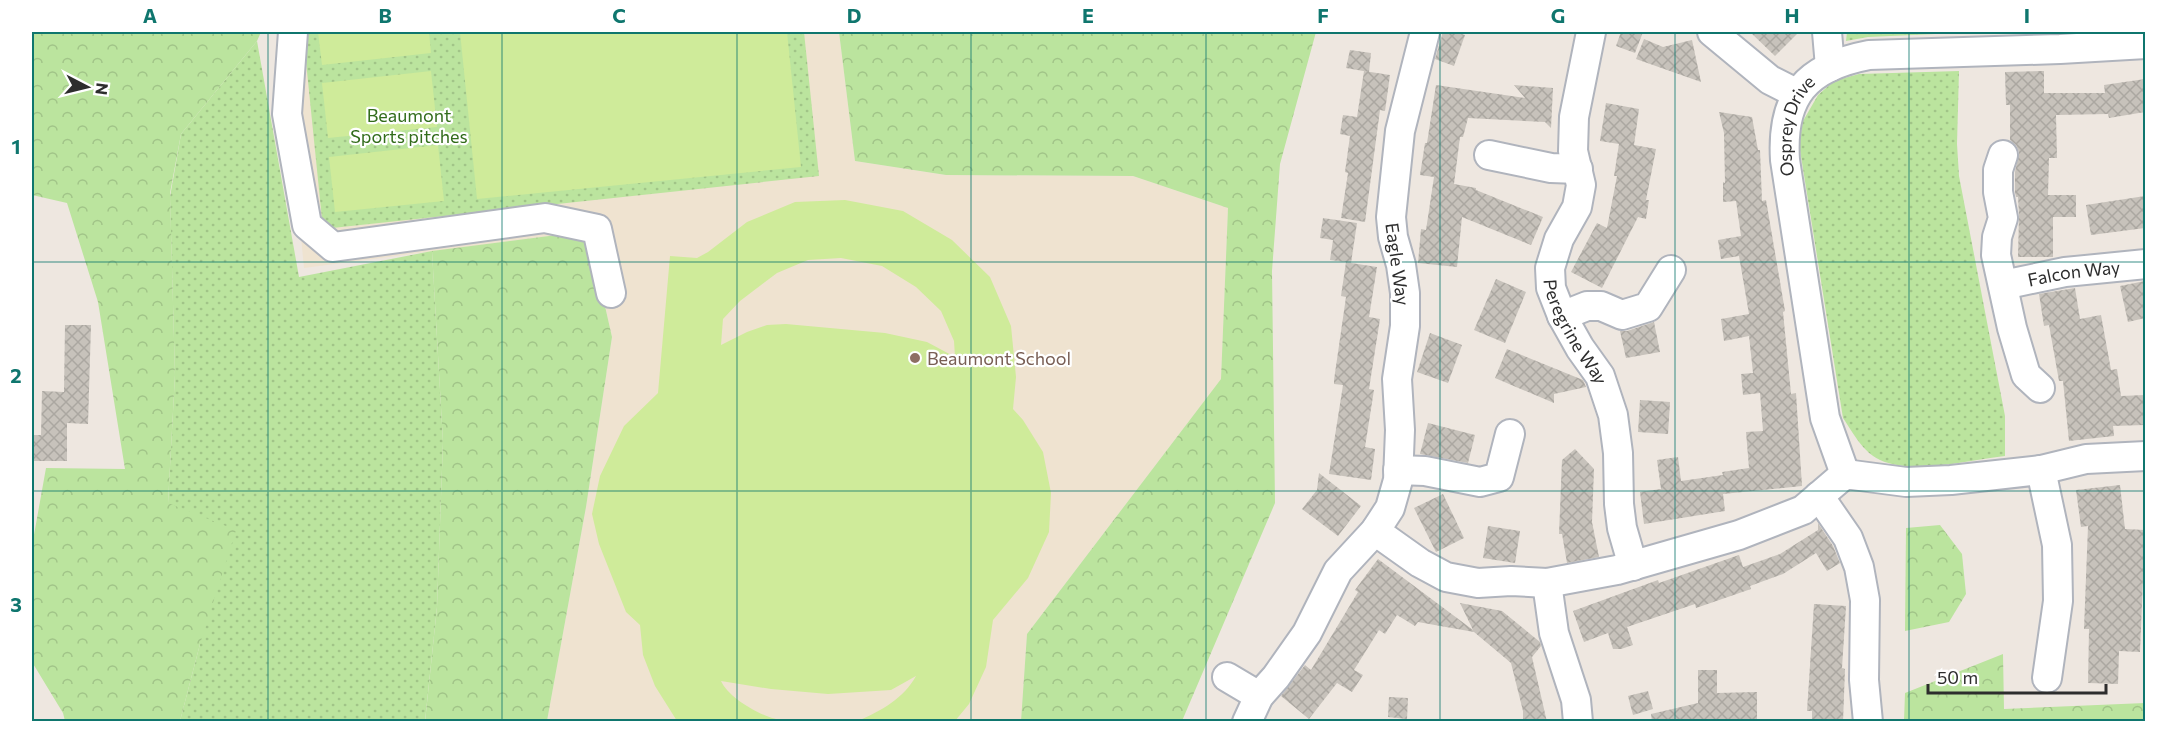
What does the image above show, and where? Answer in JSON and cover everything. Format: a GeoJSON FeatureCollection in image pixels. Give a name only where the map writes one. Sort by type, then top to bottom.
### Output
{"type":"FeatureCollection","features":[{"type":"Feature","properties":{"kind":"street"},"geometry":{"type":"LineString","coordinates":[[293,32],[287,114],[307,225],[333,247],[545,218],[597,229],[611,293]]}},
{"type":"Feature","properties":{"kind":"street","name":"Eagle Way"},"geometry":{"type":"LineString","coordinates":[[1247,722],[1259,696],[1276,677],[1307,633],[1338,571],[1375,531],[1390,508],[1398,480],[1400,430],[1397,379],[1405,326],[1406,293],[1393,237],[1391,217],[1401,131],[1425,32]]}},
{"type":"Feature","properties":{"kind":"street","name":"Peregrine Way"},"geometry":{"type":"LineString","coordinates":[[1591,32],[1574,117],[1574,150],[1581,185],[1577,207],[1559,239],[1550,268],[1551,288],[1562,316],[1580,348],[1600,376],[1613,415],[1618,453],[1619,504],[1633,566]]}},
{"type":"Feature","properties":{"kind":"street"},"geometry":{"type":"LineString","coordinates":[[1712,32],[1770,80],[1796,93]]}},
{"type":"Feature","properties":{"kind":"street"},"geometry":{"type":"LineString","coordinates":[[1827,32],[1830,67]]}},
{"type":"Feature","properties":{"kind":"street","name":"Osprey Drive"},"geometry":{"type":"LineString","coordinates":[[1845,474],[1825,418],[1785,160],[1783,138],[1787,114],[1796,93],[1822,70],[1845,59],[1869,55],[2060,50],[2145,44]]}},
{"type":"Feature","properties":{"kind":"street"},"geometry":{"type":"LineString","coordinates":[[1489,155],[1551,168],[1578,169]]}},
{"type":"Feature","properties":{"kind":"street"},"geometry":{"type":"LineString","coordinates":[[2003,155],[1998,170],[1998,192],[2003,218],[1997,237],[1996,255],[2012,328],[2026,375],[2040,388]]}},
{"type":"Feature","properties":{"kind":"street","name":"Falcon Way"},"geometry":{"type":"LineString","coordinates":[[2003,285],[2065,272],[2145,264]]}},
{"type":"Feature","properties":{"kind":"street"},"geometry":{"type":"LineString","coordinates":[[1562,316],[1587,306],[1600,306],[1622,315],[1648,306],[1671,270]]}},
{"type":"Feature","properties":{"kind":"street"},"geometry":{"type":"LineString","coordinates":[[1398,470],[1425,471],[1480,482],[1499,477],[1510,434]]}},
{"type":"Feature","properties":{"kind":"street"},"geometry":{"type":"LineString","coordinates":[[1375,531],[1420,563],[1446,577],[1478,583],[1511,581],[1547,584],[1633,566],[1739,535],[1803,510],[1845,474],[1906,482],[1951,480],[2041,470],[2086,459],[2145,456]]}},
{"type":"Feature","properties":{"kind":"street"},"geometry":{"type":"LineString","coordinates":[[2041,470],[2056,545],[2058,602],[2047,678]]}},
{"type":"Feature","properties":{"kind":"street"},"geometry":{"type":"LineString","coordinates":[[1820,496],[1848,538],[1859,567],[1865,600],[1864,680],[1868,722]]}},
{"type":"Feature","properties":{"kind":"street"},"geometry":{"type":"LineString","coordinates":[[1547,584],[1554,633],[1576,700],[1578,722]]}},
{"type":"Feature","properties":{"kind":"street"},"geometry":{"type":"LineString","coordinates":[[1227,677],[1259,696]]}},
{"type":"Feature","properties":{"kind":"shaded area","name":"Beaumont School"},"geometry":{"type":"Polygon","coordinates":[[[284,32],[839,32],[855,161],[946,175],[1133,176],[1228,208],[1221,379],[1027,634],[1021,721],[547,721],[586,507],[612,337],[588,231],[304,268],[283,51],[284,32]]]}},
{"type":"Feature","properties":{"kind":"green space"},"geometry":{"type":"Polygon","coordinates":[[[32,32],[261,32],[257,41],[181,134],[170,193],[175,375],[168,503],[236,530],[200,644],[180,721],[65,721],[63,713],[32,662],[32,546],[46,468],[125,469],[98,302],[67,203],[32,195],[32,32]]]}},
{"type":"Feature","properties":{"kind":"green space","name":"Beaumont Sports pitches"},"geometry":{"type":"Polygon","coordinates":[[[303,32],[804,32],[819,176],[323,229],[303,32]]]}},
{"type":"Feature","properties":{"kind":"green space"},"geometry":{"type":"Polygon","coordinates":[[[318,32],[429,32],[431,53],[322,65],[318,32]]]}},
{"type":"Feature","properties":{"kind":"green space"},"geometry":{"type":"Polygon","coordinates":[[[460,32],[787,32],[801,167],[477,199],[460,32]]]}},
{"type":"Feature","properties":{"kind":"green space"},"geometry":{"type":"Polygon","coordinates":[[[839,32],[1316,32],[1280,164],[1272,271],[1275,503],[1182,721],[1021,721],[1027,634],[1221,379],[1228,208],[1133,176],[946,175],[855,161],[839,32]]]}},
{"type":"Feature","properties":{"kind":"green space"},"geometry":{"type":"Polygon","coordinates":[[[1847,32],[1958,33],[1868,37],[1846,41],[1847,32]]]}},
{"type":"Feature","properties":{"kind":"green space"},"geometry":{"type":"Polygon","coordinates":[[[257,41],[299,277],[432,251],[443,442],[437,607],[425,721],[180,721],[200,644],[168,503],[175,375],[170,197],[181,134],[257,41]]]}},
{"type":"Feature","properties":{"kind":"green space"},"geometry":{"type":"Polygon","coordinates":[[[431,71],[437,127],[328,138],[322,83],[431,71]]]}},
{"type":"Feature","properties":{"kind":"green space"},"geometry":{"type":"Polygon","coordinates":[[[1959,71],[1957,144],[1959,176],[2005,416],[2005,456],[1925,466],[1893,464],[1880,460],[1868,452],[1843,418],[1799,144],[1803,121],[1818,95],[1834,81],[1859,74],[1959,71]]]}},
{"type":"Feature","properties":{"kind":"green space"},"geometry":{"type":"Polygon","coordinates":[[[438,145],[444,201],[335,212],[329,157],[438,145]]]}},
{"type":"Feature","properties":{"kind":"green space"},"geometry":{"type":"Polygon","coordinates":[[[845,200],[903,211],[952,240],[990,277],[1011,326],[1016,377],[1013,409],[1023,420],[1043,452],[1051,493],[1049,532],[1028,578],[993,620],[986,667],[969,704],[955,721],[858,721],[891,703],[905,691],[916,676],[891,690],[828,694],[771,689],[721,681],[732,695],[749,707],[769,717],[787,721],[677,721],[655,686],[643,655],[640,625],[626,612],[599,544],[592,514],[600,476],[624,426],[658,393],[670,256],[697,258],[747,222],[795,202],[845,200]],[[841,258],[808,260],[777,273],[740,301],[723,319],[721,345],[767,325],[786,324],[885,333],[927,342],[955,357],[954,341],[941,311],[916,287],[882,266],[841,258]]]}},
{"type":"Feature","properties":{"kind":"green space"},"geometry":{"type":"Polygon","coordinates":[[[588,231],[612,337],[586,507],[547,721],[425,722],[437,607],[443,442],[432,251],[588,231]]]}},
{"type":"Feature","properties":{"kind":"green space"},"geometry":{"type":"Polygon","coordinates":[[[1940,525],[1962,554],[1966,594],[1949,622],[1905,631],[1906,528],[1940,525]]]}},
{"type":"Feature","properties":{"kind":"green space"},"geometry":{"type":"Polygon","coordinates":[[[2003,654],[2004,709],[2145,703],[2145,721],[1904,721],[1905,693],[2003,654]]]}},
{"type":"Feature","properties":{"kind":"building"},"geometry":{"type":"Polygon","coordinates":[[[1443,32],[1465,35],[1454,66],[1435,59],[1443,32]]]}},
{"type":"Feature","properties":{"kind":"building"},"geometry":{"type":"Polygon","coordinates":[[[1621,32],[1643,32],[1635,53],[1616,46],[1621,32]]]}},
{"type":"Feature","properties":{"kind":"building"},"geometry":{"type":"Polygon","coordinates":[[[1750,32],[1799,32],[1775,56],[1750,32]]]}},
{"type":"Feature","properties":{"kind":"building"},"geometry":{"type":"Polygon","coordinates":[[[1644,39],[1663,47],[1692,40],[1701,82],[1636,59],[1644,39]]]}},
{"type":"Feature","properties":{"kind":"building"},"geometry":{"type":"Polygon","coordinates":[[[1350,50],[1371,53],[1369,72],[1346,68],[1350,50]]]}},
{"type":"Feature","properties":{"kind":"building"},"geometry":{"type":"Polygon","coordinates":[[[1364,71],[1390,75],[1385,111],[1380,110],[1365,222],[1341,218],[1348,173],[1345,172],[1350,136],[1340,134],[1343,115],[1357,117],[1364,71]]]}},
{"type":"Feature","properties":{"kind":"building"},"geometry":{"type":"Polygon","coordinates":[[[2044,71],[2044,93],[2105,93],[2104,85],[2145,79],[2145,112],[2109,118],[2108,114],[2056,115],[2057,158],[2049,158],[2048,195],[2076,195],[2076,217],[2053,217],[2053,257],[2018,257],[2019,215],[2018,197],[2015,192],[2015,172],[2019,152],[2010,140],[2010,105],[2006,105],[2005,72],[2044,71]]]}},
{"type":"Feature","properties":{"kind":"building"},"geometry":{"type":"Polygon","coordinates":[[[1436,85],[1525,98],[1514,85],[1553,88],[1551,128],[1545,122],[1468,118],[1463,137],[1460,137],[1454,184],[1476,188],[1476,190],[1543,217],[1531,245],[1462,217],[1457,267],[1418,263],[1421,229],[1426,230],[1434,177],[1420,175],[1436,85]]]}},
{"type":"Feature","properties":{"kind":"building"},"geometry":{"type":"Polygon","coordinates":[[[1606,103],[1639,109],[1634,145],[1656,149],[1646,200],[1649,200],[1646,219],[1638,217],[1602,288],[1571,272],[1597,223],[1607,228],[1617,176],[1614,176],[1619,144],[1600,141],[1606,103]]]}},
{"type":"Feature","properties":{"kind":"building"},"geometry":{"type":"Polygon","coordinates":[[[1719,112],[1752,117],[1758,150],[1760,150],[1762,201],[1766,200],[1785,311],[1783,312],[1791,394],[1796,393],[1802,486],[1723,494],[1725,511],[1644,524],[1640,492],[1661,489],[1657,460],[1678,457],[1681,481],[1723,475],[1722,472],[1749,468],[1746,432],[1763,431],[1760,393],[1743,395],[1741,374],[1753,373],[1749,336],[1724,341],[1721,319],[1749,314],[1739,256],[1721,259],[1718,240],[1741,236],[1736,201],[1723,202],[1724,133],[1719,112]]]}},
{"type":"Feature","properties":{"kind":"building"},"geometry":{"type":"Polygon","coordinates":[[[2145,196],[2145,228],[2091,235],[2086,205],[2145,196]]]}},
{"type":"Feature","properties":{"kind":"building"},"geometry":{"type":"Polygon","coordinates":[[[1323,218],[1357,223],[1351,263],[1377,267],[1369,317],[1380,319],[1369,389],[1374,390],[1365,447],[1375,449],[1371,480],[1329,474],[1343,385],[1334,384],[1334,380],[1346,297],[1341,296],[1346,262],[1330,260],[1333,240],[1320,238],[1323,218]]]}},
{"type":"Feature","properties":{"kind":"building"},"geometry":{"type":"Polygon","coordinates":[[[1496,279],[1526,292],[1505,343],[1474,330],[1496,279]]]}},
{"type":"Feature","properties":{"kind":"building"},"geometry":{"type":"Polygon","coordinates":[[[2145,281],[2145,318],[2128,322],[2120,286],[2145,281]]]}},
{"type":"Feature","properties":{"kind":"building"},"geometry":{"type":"Polygon","coordinates":[[[2075,288],[2080,319],[2101,315],[2111,370],[2117,369],[2121,396],[2145,395],[2145,425],[2113,426],[2114,436],[2069,441],[2063,381],[2059,381],[2049,325],[2044,326],[2039,294],[2075,288]]]}},
{"type":"Feature","properties":{"kind":"building"},"geometry":{"type":"Polygon","coordinates":[[[1654,322],[1660,352],[1626,358],[1620,331],[1654,322]]]}},
{"type":"Feature","properties":{"kind":"building"},"geometry":{"type":"Polygon","coordinates":[[[65,325],[91,325],[88,424],[67,423],[67,461],[32,461],[32,435],[41,435],[42,391],[64,392],[65,325]]]}},
{"type":"Feature","properties":{"kind":"building"},"geometry":{"type":"Polygon","coordinates":[[[1430,333],[1462,345],[1448,383],[1417,372],[1430,333]]]}},
{"type":"Feature","properties":{"kind":"building"},"geometry":{"type":"Polygon","coordinates":[[[1507,349],[1583,380],[1586,387],[1554,394],[1554,403],[1495,378],[1507,349]]]}},
{"type":"Feature","properties":{"kind":"building"},"geometry":{"type":"Polygon","coordinates":[[[1640,400],[1670,402],[1668,434],[1638,432],[1640,400]]]}},
{"type":"Feature","properties":{"kind":"building"},"geometry":{"type":"Polygon","coordinates":[[[1428,423],[1475,435],[1468,463],[1420,454],[1428,423]]]}},
{"type":"Feature","properties":{"kind":"building"},"geometry":{"type":"Polygon","coordinates":[[[1575,449],[1594,469],[1592,522],[1599,557],[1567,563],[1562,534],[1559,534],[1562,460],[1575,449]]]}},
{"type":"Feature","properties":{"kind":"building"},"geometry":{"type":"Polygon","coordinates":[[[1319,473],[1361,506],[1338,536],[1302,509],[1317,490],[1319,473]]]}},
{"type":"Feature","properties":{"kind":"building"},"geometry":{"type":"Polygon","coordinates":[[[2120,485],[2125,529],[2145,530],[2140,652],[2119,651],[2118,684],[2088,683],[2089,629],[2084,629],[2088,526],[2081,527],[2076,490],[2120,485]]]}},
{"type":"Feature","properties":{"kind":"building"},"geometry":{"type":"Polygon","coordinates":[[[1443,494],[1464,538],[1436,552],[1414,508],[1443,494]]]}},
{"type":"Feature","properties":{"kind":"building"},"geometry":{"type":"Polygon","coordinates":[[[1818,523],[1833,546],[1840,563],[1827,571],[1816,553],[1783,574],[1750,586],[1751,589],[1696,608],[1695,604],[1627,627],[1633,645],[1613,649],[1608,633],[1584,642],[1573,611],[1658,580],[1659,583],[1739,555],[1743,567],[1780,554],[1818,530],[1818,523]]]}},
{"type":"Feature","properties":{"kind":"building"},"geometry":{"type":"Polygon","coordinates":[[[1488,526],[1520,531],[1515,563],[1483,558],[1488,526]]]}},
{"type":"Feature","properties":{"kind":"building"},"geometry":{"type":"Polygon","coordinates":[[[1378,559],[1473,630],[1460,603],[1502,611],[1540,642],[1541,646],[1532,657],[1547,722],[1523,722],[1523,711],[1511,663],[1474,632],[1418,622],[1415,626],[1397,615],[1385,634],[1379,630],[1354,670],[1363,675],[1352,692],[1337,683],[1309,719],[1281,696],[1305,665],[1311,670],[1358,592],[1355,590],[1378,559]]]}},
{"type":"Feature","properties":{"kind":"building"},"geometry":{"type":"Polygon","coordinates":[[[1814,604],[1846,606],[1842,668],[1845,669],[1843,722],[1812,722],[1812,711],[1807,711],[1814,604]]]}},
{"type":"Feature","properties":{"kind":"building"},"geometry":{"type":"Polygon","coordinates":[[[1698,670],[1717,670],[1717,693],[1757,692],[1757,722],[1652,722],[1651,714],[1698,703],[1698,670]]]}},
{"type":"Feature","properties":{"kind":"building"},"geometry":{"type":"Polygon","coordinates":[[[1648,691],[1653,709],[1633,715],[1628,696],[1648,691]]]}},
{"type":"Feature","properties":{"kind":"building"},"geometry":{"type":"Polygon","coordinates":[[[1389,697],[1408,698],[1407,719],[1388,717],[1389,697]]]}},
{"type":"Feature","properties":{"kind":"place","name":"Beaumont School"},"geometry":{"type":"Point","coordinates":[915,358]}}]}
